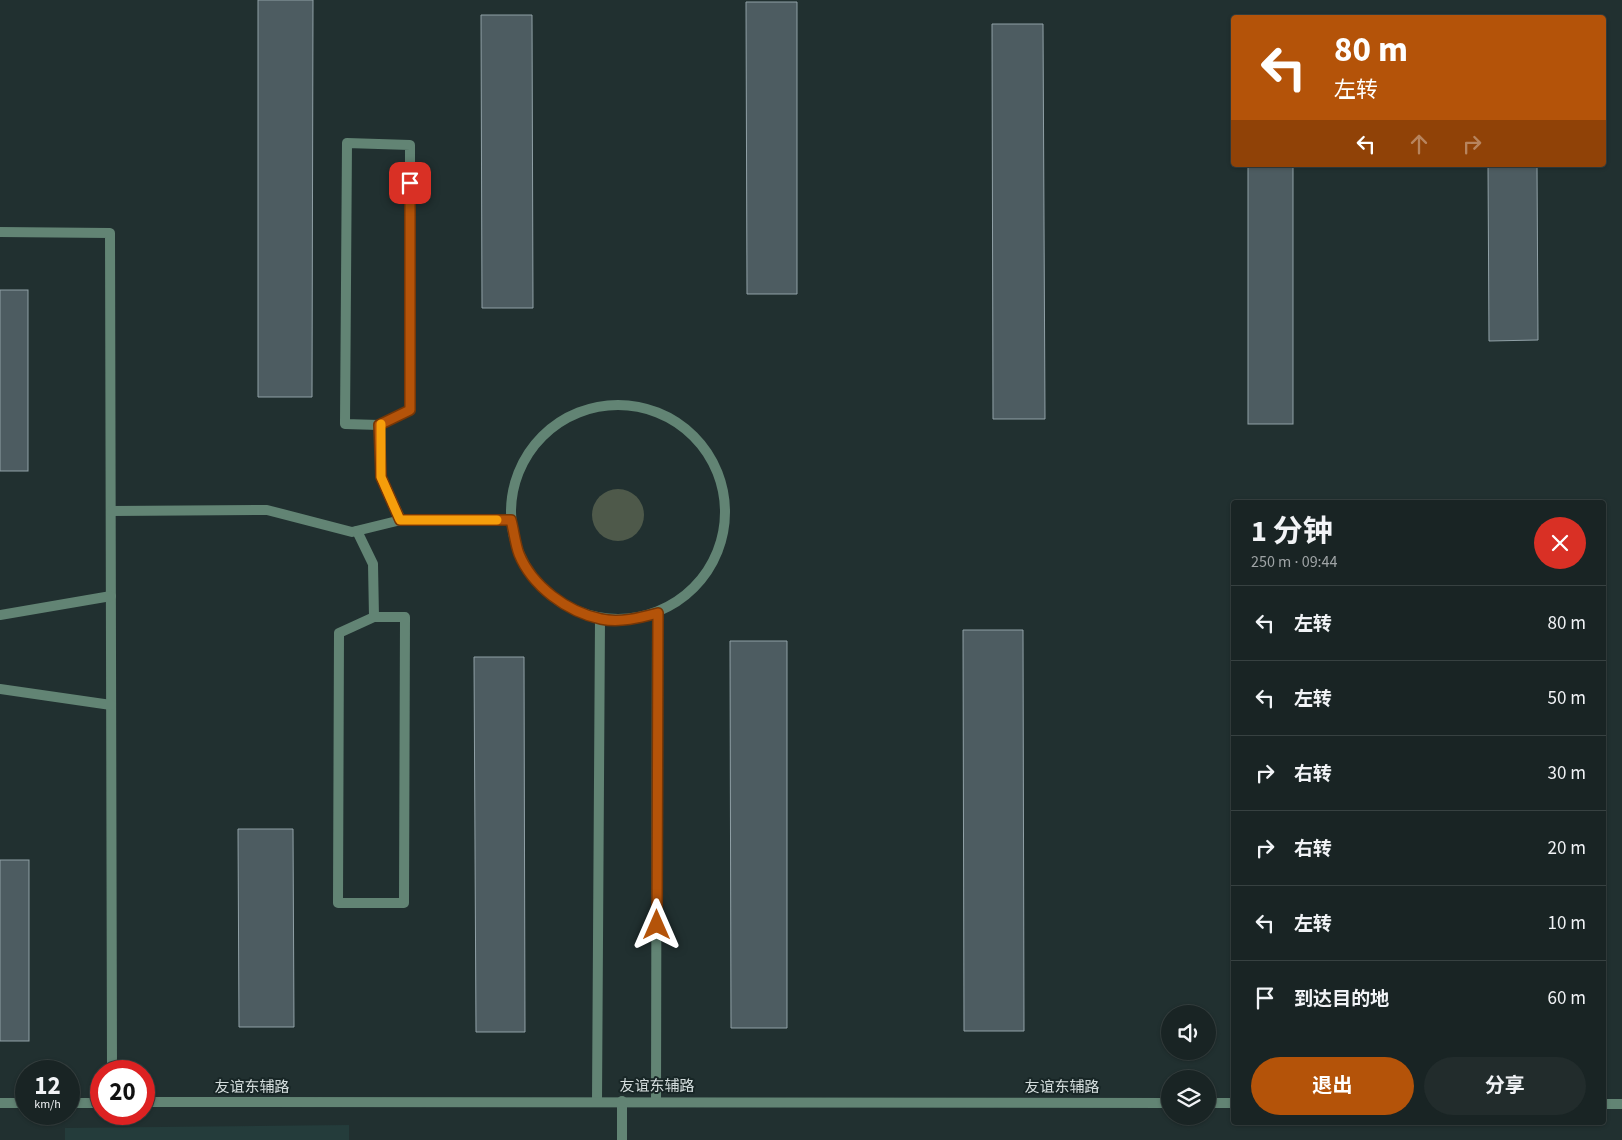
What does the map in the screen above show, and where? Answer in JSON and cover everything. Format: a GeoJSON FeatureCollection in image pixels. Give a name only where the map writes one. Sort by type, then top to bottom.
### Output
{"type":"FeatureCollection","features":[{"type":"Feature","properties":{"kind":"street"},"geometry":{"type":"LineString","coordinates":[[347,143],[410,145],[410,410],[379,425],[345,424],[347,143]]}},
{"type":"Feature","properties":{"kind":"street"},"geometry":{"type":"LineString","coordinates":[[0,232],[110,233],[112,1060]]}},
{"type":"Feature","properties":{"kind":"street"},"geometry":{"type":"LineString","coordinates":[[611,404],[644,407],[676,421],[701,443],[718,472],[726,505],[723,539],[709,570],[687,595],[658,613],[620,620],[600,619],[567,607],[539,584],[520,555],[511,520],[514,486],[527,455],[549,429],[578,412],[611,404]]}},
{"type":"Feature","properties":{"kind":"street"},"geometry":{"type":"LineString","coordinates":[[379,425],[381,477],[400,520]]}},
{"type":"Feature","properties":{"kind":"street"},"geometry":{"type":"LineString","coordinates":[[111,511],[267,510],[352,532],[400,520],[511,520]]}},
{"type":"Feature","properties":{"kind":"street"},"geometry":{"type":"LineString","coordinates":[[356,531],[373,564],[374,617]]}},
{"type":"Feature","properties":{"kind":"street"},"geometry":{"type":"LineString","coordinates":[[0,615],[111,596]]}},
{"type":"Feature","properties":{"kind":"street"},"geometry":{"type":"LineString","coordinates":[[656,1101],[658,613]]}},
{"type":"Feature","properties":{"kind":"street"},"geometry":{"type":"LineString","coordinates":[[374,617],[405,617],[404,903],[338,903],[339,633],[374,617]]}},
{"type":"Feature","properties":{"kind":"street"},"geometry":{"type":"LineString","coordinates":[[597,1102],[600,619]]}},
{"type":"Feature","properties":{"kind":"street"},"geometry":{"type":"LineString","coordinates":[[0,689],[111,705]]}},
{"type":"Feature","properties":{"kind":"street"},"geometry":{"type":"LineString","coordinates":[[622,1101],[622,1140]]}},
{"type":"Feature","properties":{"kind":"street","name":"友谊东辅路"},"geometry":{"type":"LineString","coordinates":[[155,1102],[1161,1103]]}},
{"type":"Feature","properties":{"kind":"street"},"geometry":{"type":"LineString","coordinates":[[0,1103],[15,1103]]}},
{"type":"Feature","properties":{"kind":"street"},"geometry":{"type":"LineString","coordinates":[[1216,1103],[1231,1103]]}},
{"type":"Feature","properties":{"kind":"street"},"geometry":{"type":"LineString","coordinates":[[1606,1104],[1622,1104]]}},
{"type":"Feature","properties":{"kind":"shaded area"},"geometry":{"type":"Polygon","coordinates":[[[349,1125],[349,1140],[65,1140],[65,1128],[349,1125]]]}},
{"type":"Feature","properties":{"kind":"green space"},"geometry":{"type":"Polygon","coordinates":[[[613,489],[623,489],[637,496],[644,510],[644,520],[637,534],[623,541],[613,541],[603,537],[596,530],[592,520],[592,510],[596,500],[603,493],[613,489]]]}},
{"type":"Feature","properties":{"kind":"building"},"geometry":{"type":"Polygon","coordinates":[[[258,0],[313,0],[312,397],[258,397],[258,0]]]}},
{"type":"Feature","properties":{"kind":"building"},"geometry":{"type":"Polygon","coordinates":[[[746,2],[797,2],[797,294],[747,294],[746,2]]]}},
{"type":"Feature","properties":{"kind":"building"},"geometry":{"type":"Polygon","coordinates":[[[481,15],[532,15],[533,308],[482,308],[481,15]]]}},
{"type":"Feature","properties":{"kind":"building"},"geometry":{"type":"Polygon","coordinates":[[[992,24],[1043,24],[1045,419],[993,419],[992,24]]]}},
{"type":"Feature","properties":{"kind":"building"},"geometry":{"type":"Polygon","coordinates":[[[1248,167],[1293,167],[1293,424],[1248,424],[1248,167]]]}},
{"type":"Feature","properties":{"kind":"building"},"geometry":{"type":"Polygon","coordinates":[[[1488,167],[1537,167],[1538,340],[1489,341],[1488,167]]]}},
{"type":"Feature","properties":{"kind":"building"},"geometry":{"type":"Polygon","coordinates":[[[0,290],[28,290],[28,471],[0,471],[0,290]]]}},
{"type":"Feature","properties":{"kind":"building"},"geometry":{"type":"Polygon","coordinates":[[[963,630],[1023,630],[1024,1031],[964,1031],[963,630]]]}},
{"type":"Feature","properties":{"kind":"building"},"geometry":{"type":"Polygon","coordinates":[[[730,641],[787,641],[787,1028],[731,1028],[730,641]]]}},
{"type":"Feature","properties":{"kind":"building"},"geometry":{"type":"Polygon","coordinates":[[[474,657],[524,657],[525,1032],[476,1032],[474,657]]]}},
{"type":"Feature","properties":{"kind":"building"},"geometry":{"type":"Polygon","coordinates":[[[238,829],[293,829],[294,1027],[239,1027],[238,829]]]}},
{"type":"Feature","properties":{"kind":"building"},"geometry":{"type":"Polygon","coordinates":[[[0,860],[29,860],[29,1041],[0,1041],[0,860]]]}},
{"type":"Feature","properties":{"kind":"slow traffic"},"geometry":{"type":"LineString","coordinates":[[381,424],[379,425],[381,477],[400,520],[497,520]]}},
{"type":"Feature","properties":{"kind":"route"},"geometry":{"type":"LineString","coordinates":[[410,183],[410,410],[379,425],[381,477],[400,520],[511,520],[520,555],[539,584],[567,607],[600,619],[620,620],[658,613],[657,925]]}}]}
